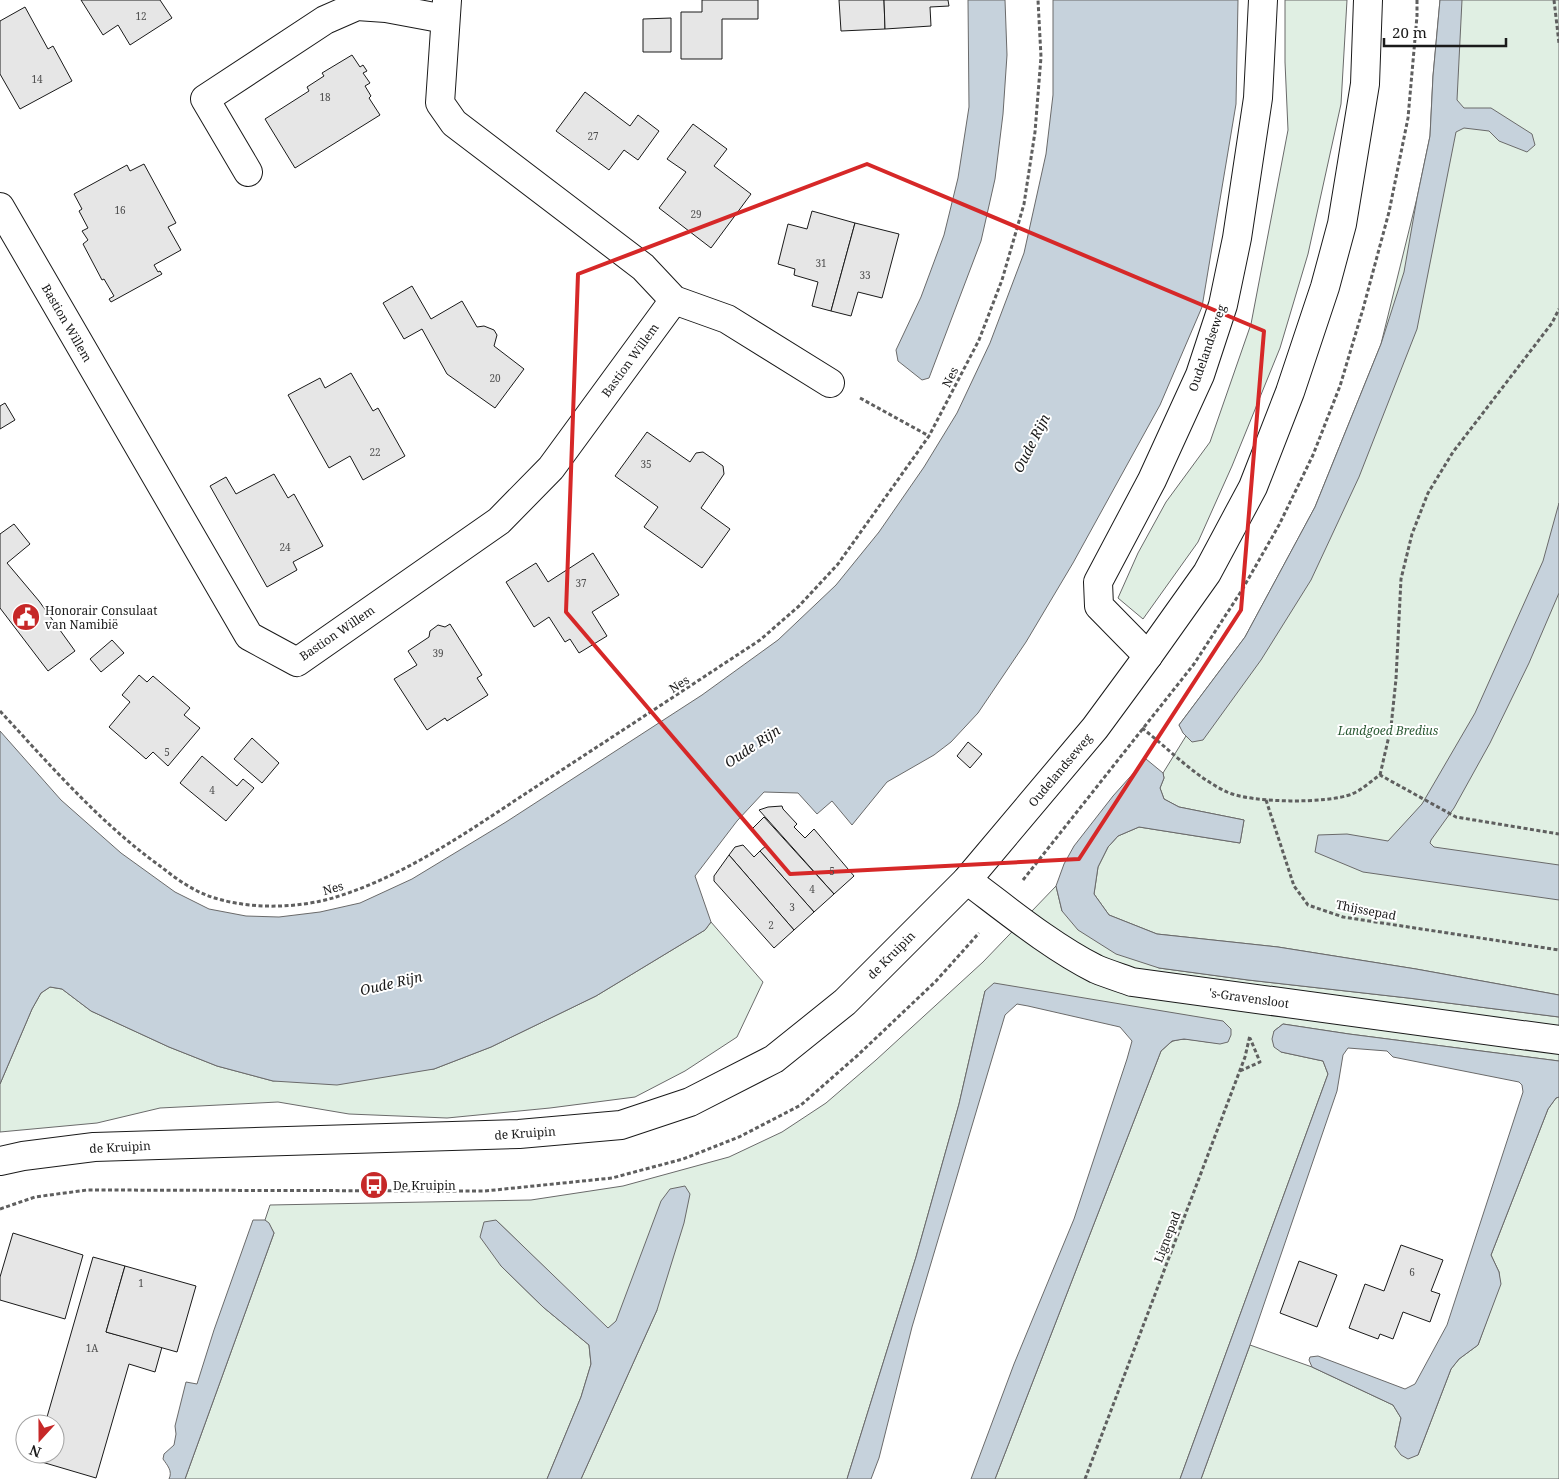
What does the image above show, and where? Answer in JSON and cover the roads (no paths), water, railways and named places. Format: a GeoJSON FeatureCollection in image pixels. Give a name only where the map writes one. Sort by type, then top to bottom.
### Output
{"type":"FeatureCollection","features":[{"type":"Feature","properties":{"kind":"street","name":"Oudelandseweg"},"geometry":{"type":"LineString","coordinates":[[1148,656],[1099,606],[1098,582],[1152,480],[1200,375],[1223,306],[1237,238],[1258,98],[1263,0]]}},
{"type":"Feature","properties":{"kind":"street","name":"Oudelandseweg"},"geometry":{"type":"LineString","coordinates":[[967,880],[1095,728],[1148,656],[1207,573],[1252,486],[1296,375],[1325,287],[1342,224],[1364,84],[1368,0]]}},
{"type":"Feature","properties":{"kind":"street"},"geometry":{"type":"LineString","coordinates":[[248,172],[205,99],[326,20],[357,6],[446,10],[440,103],[454,123],[644,266],[674,300],[727,319],[830,383]]}},
{"type":"Feature","properties":{"kind":"street","name":"Bastion Willem"},"geometry":{"type":"LineString","coordinates":[[0,207],[249,636],[297,662],[499,521],[551,468],[674,300]]}},
{"type":"Feature","properties":{"kind":"street","name":"'s-Gravensloot"},"geometry":{"type":"LineString","coordinates":[[967,880],[1070,954],[1097,970],[1132,982],[1559,1040]]}},
{"type":"Feature","properties":{"kind":"street","name":"de Kruipin"},"geometry":{"type":"LineString","coordinates":[[0,1161],[94,1147],[519,1134],[621,1125],[690,1102],[774,1059],[845,1002],[967,880]]}},
{"type":"Feature","properties":{"kind":"water"},"geometry":{"type":"Polygon","coordinates":[[[968,0],[1005,0],[1007,55],[1003,114],[995,179],[981,241],[929,378],[922,380],[898,361],[896,350],[921,297],[944,235],[958,178],[969,107],[968,0]]]}},
{"type":"Feature","properties":{"kind":"water","name":"Oude Rijn"},"geometry":{"type":"Polygon","coordinates":[[[1053,0],[1238,0],[1236,104],[1202,307],[1160,405],[1073,563],[1026,642],[978,713],[951,742],[934,755],[887,782],[852,825],[832,801],[817,814],[798,793],[764,792],[737,821],[695,876],[711,922],[705,930],[596,996],[491,1047],[434,1069],[337,1085],[273,1081],[217,1066],[169,1047],[91,1011],[62,989],[50,987],[41,993],[32,1009],[0,1084],[0,731],[61,800],[121,853],[175,892],[209,909],[246,916],[279,917],[320,912],[360,903],[412,879],[506,822],[702,695],[778,640],[836,585],[879,532],[924,467],[957,413],[990,343],[1024,253],[1046,154],[1053,95],[1053,0]]]}},
{"type":"Feature","properties":{"kind":"water"},"geometry":{"type":"Polygon","coordinates":[[[1440,0],[1462,0],[1457,100],[1464,108],[1491,108],[1532,134],[1535,145],[1527,152],[1499,141],[1489,131],[1464,128],[1456,132],[1417,329],[1359,477],[1311,580],[1261,660],[1203,740],[1192,742],[1183,733],[1179,725],[1245,637],[1315,507],[1381,344],[1404,272],[1430,136],[1440,0]]]}},
{"type":"Feature","properties":{"kind":"water"},"geometry":{"type":"Polygon","coordinates":[[[1559,503],[1559,593],[1529,663],[1490,743],[1454,808],[1430,843],[1434,847],[1559,865],[1559,900],[1363,872],[1315,852],[1318,835],[1347,834],[1388,841],[1422,804],[1475,713],[1543,561],[1559,503]]]}},
{"type":"Feature","properties":{"kind":"water"},"geometry":{"type":"Polygon","coordinates":[[[1146,759],[1163,773],[1164,778],[1160,788],[1164,799],[1179,807],[1244,820],[1240,843],[1139,827],[1118,836],[1108,847],[1098,867],[1094,894],[1109,915],[1157,934],[1278,947],[1416,969],[1559,995],[1559,1017],[1159,968],[1116,954],[1078,930],[1062,911],[1056,886],[1064,864],[1074,846],[1113,796],[1146,759]]]}},
{"type":"Feature","properties":{"kind":"water"},"geometry":{"type":"Polygon","coordinates":[[[994,983],[1223,1021],[1231,1029],[1231,1035],[1228,1042],[1220,1044],[1184,1039],[1172,1041],[1161,1051],[995,1479],[971,1479],[1014,1364],[1074,1219],[1132,1041],[1120,1027],[1028,1006],[1017,1004],[1005,1015],[912,1327],[879,1458],[871,1479],[847,1479],[916,1257],[959,1104],[985,991],[994,983]]]}},
{"type":"Feature","properties":{"kind":"water"},"geometry":{"type":"Polygon","coordinates":[[[1283,1024],[1559,1061],[1559,1097],[1556,1098],[1548,1109],[1491,1255],[1499,1272],[1501,1284],[1478,1345],[1459,1359],[1451,1369],[1418,1455],[1408,1459],[1401,1455],[1395,1447],[1401,1418],[1393,1405],[1312,1367],[1309,1360],[1310,1357],[1318,1356],[1405,1389],[1415,1384],[1447,1325],[1523,1092],[1522,1085],[1519,1082],[1393,1057],[1387,1051],[1348,1048],[1343,1055],[1337,1091],[1250,1345],[1201,1479],[1180,1479],[1328,1074],[1323,1061],[1281,1052],[1274,1047],[1272,1039],[1274,1031],[1283,1024]]]}},
{"type":"Feature","properties":{"kind":"water"},"geometry":{"type":"Polygon","coordinates":[[[685,1186],[690,1194],[684,1223],[657,1310],[581,1479],[547,1479],[581,1397],[591,1364],[589,1345],[543,1307],[501,1266],[480,1237],[484,1222],[496,1220],[608,1328],[616,1321],[661,1201],[670,1189],[685,1186]]]}},
{"type":"Feature","properties":{"kind":"water"},"geometry":{"type":"Polygon","coordinates":[[[253,1220],[265,1220],[269,1223],[274,1233],[185,1479],[169,1479],[170,1471],[163,1459],[164,1454],[174,1445],[175,1426],[186,1382],[197,1384],[253,1220]]]}},
{"type":"Feature","properties":{"kind":"place","name":"Honorair Consulaat van Namibië"},"geometry":{"type":"Point","coordinates":[26,617]}},
{"type":"Feature","properties":{"kind":"place","name":"De Kruipin"},"geometry":{"type":"Point","coordinates":[374,1185]}},
{"type":"Feature","properties":{"kind":"park label","name":"Landgoed Bredius"},"geometry":{"type":"Point","coordinates":[1388,730]}}]}
